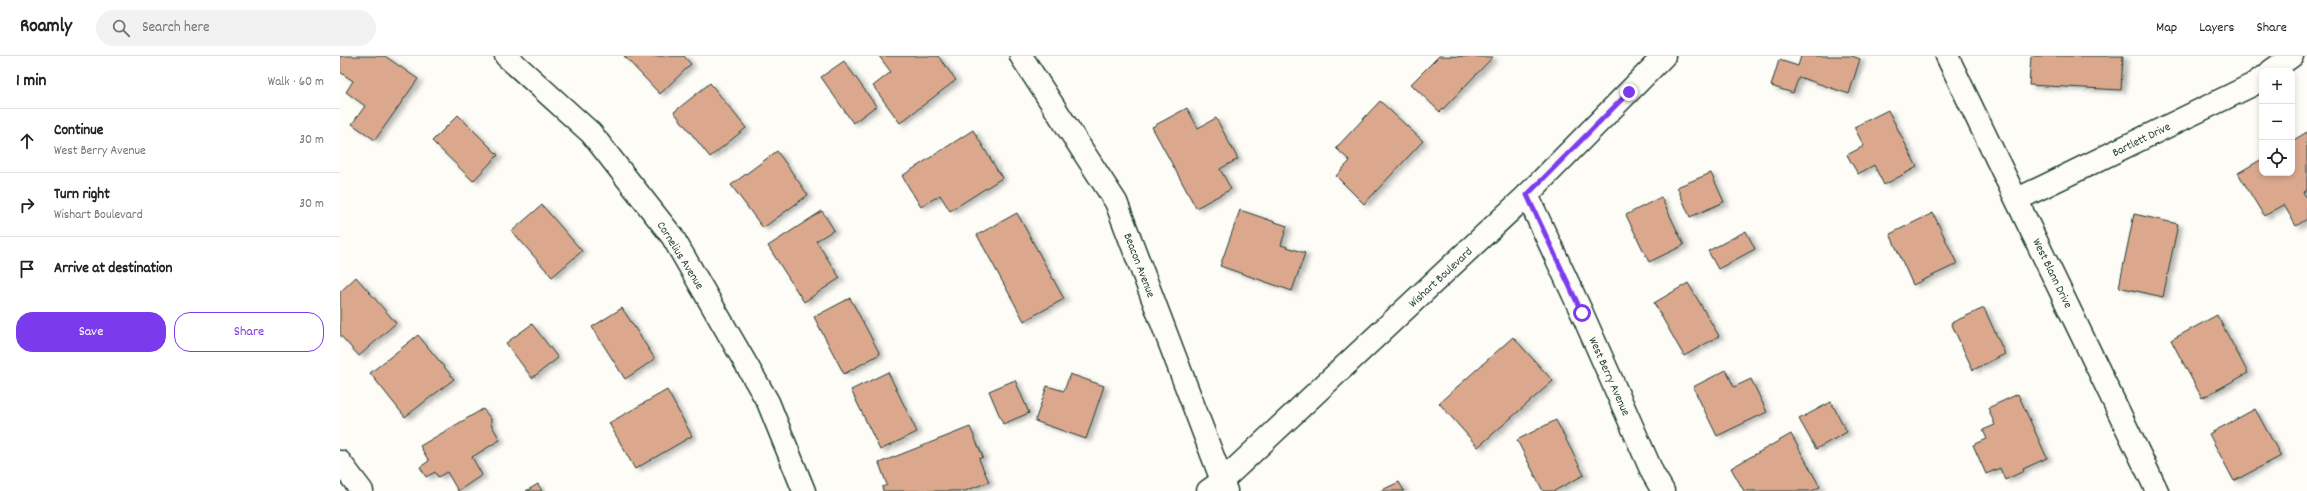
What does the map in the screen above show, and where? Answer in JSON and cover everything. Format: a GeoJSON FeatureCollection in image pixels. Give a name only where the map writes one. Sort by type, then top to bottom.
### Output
{"type":"FeatureCollection","features":[{"type":"Feature","properties":{"kind":"street","name":"Cornelius Avenue"},"geometry":{"type":"LineString","coordinates":[[506,56],[591,133],[672,236],[768,402],[804,491]]}},
{"type":"Feature","properties":{"kind":"street","name":"Beacon Avenue"},"geometry":{"type":"LineString","coordinates":[[1021,56],[1116,202],[1219,488]]}},
{"type":"Feature","properties":{"kind":"street","name":"Wishart Boulevard"},"geometry":{"type":"LineString","coordinates":[[1219,488],[1527,195],[1664,56]]}},
{"type":"Feature","properties":{"kind":"street","name":"West Blann Drive"},"geometry":{"type":"LineString","coordinates":[[1947,56],[2018,199],[2157,491]]}},
{"type":"Feature","properties":{"kind":"street"},"geometry":{"type":"LineString","coordinates":[[2275,68],[2292,56]]}},
{"type":"Feature","properties":{"kind":"street","name":"Bartlett Drive"},"geometry":{"type":"LineString","coordinates":[[2018,199],[2252,85],[2259,80]]}},
{"type":"Feature","properties":{"kind":"street","name":"West Berry Avenue"},"geometry":{"type":"LineString","coordinates":[[1527,195],[1582,313],[1653,474],[1663,491]]}},
{"type":"Feature","properties":{"kind":"street"},"geometry":{"type":"LineString","coordinates":[[340,462],[362,491]]}},
{"type":"Feature","properties":{"kind":"building"},"geometry":{"type":"Polygon","coordinates":[[[340,56],[385,56],[418,79],[375,140],[352,124],[365,106],[346,92],[353,81],[340,72],[340,56]]]}},
{"type":"Feature","properties":{"kind":"building"},"geometry":{"type":"Polygon","coordinates":[[[624,56],[684,56],[691,64],[660,94],[624,56]]]}},
{"type":"Feature","properties":{"kind":"building"},"geometry":{"type":"Polygon","coordinates":[[[879,56],[938,56],[956,80],[900,123],[873,86],[891,72],[879,56]]]}},
{"type":"Feature","properties":{"kind":"building"},"geometry":{"type":"Polygon","coordinates":[[[1439,56],[1493,57],[1440,112],[1411,84],[1439,56]]]}},
{"type":"Feature","properties":{"kind":"building"},"geometry":{"type":"Polygon","coordinates":[[[1801,56],[1852,56],[1860,59],[1849,94],[1799,77],[1793,93],[1771,86],[1779,60],[1798,66],[1801,56]]]}},
{"type":"Feature","properties":{"kind":"building"},"geometry":{"type":"Polygon","coordinates":[[[2031,56],[2123,56],[2121,90],[2029,85],[2031,56]]]}},
{"type":"Feature","properties":{"kind":"building"},"geometry":{"type":"Polygon","coordinates":[[[844,61],[876,106],[853,123],[821,77],[844,61]]]}},
{"type":"Feature","properties":{"kind":"building"},"geometry":{"type":"Polygon","coordinates":[[[710,83],[746,128],[710,157],[674,112],[710,83]]]}},
{"type":"Feature","properties":{"kind":"building"},"geometry":{"type":"Polygon","coordinates":[[[1380,101],[1423,141],[1364,204],[1336,176],[1350,161],[1336,148],[1380,101]]]}},
{"type":"Feature","properties":{"kind":"building"},"geometry":{"type":"Polygon","coordinates":[[[1187,108],[1198,128],[1216,118],[1238,159],[1220,169],[1231,189],[1196,208],[1152,127],[1187,108]]]}},
{"type":"Feature","properties":{"kind":"building"},"geometry":{"type":"Polygon","coordinates":[[[1888,110],[1917,167],[1884,185],[1874,165],[1858,174],[1847,155],[1864,146],[1854,127],[1888,110]]]}},
{"type":"Feature","properties":{"kind":"building"},"geometry":{"type":"Polygon","coordinates":[[[458,115],[498,155],[473,181],[432,141],[458,115]]]}},
{"type":"Feature","properties":{"kind":"building"},"geometry":{"type":"Polygon","coordinates":[[[973,130],[1002,178],[950,211],[940,195],[921,207],[902,176],[973,130]]]}},
{"type":"Feature","properties":{"kind":"building"},"geometry":{"type":"Polygon","coordinates":[[[2307,132],[2307,190],[2303,192],[2307,198],[2307,219],[2296,226],[2284,205],[2264,216],[2238,173],[2259,161],[2259,176],[2295,176],[2295,139],[2307,132]]]}},
{"type":"Feature","properties":{"kind":"building"},"geometry":{"type":"Polygon","coordinates":[[[777,151],[808,195],[763,228],[731,185],[777,151]]]}},
{"type":"Feature","properties":{"kind":"building"},"geometry":{"type":"Polygon","coordinates":[[[1711,173],[1724,202],[1690,217],[1677,187],[1711,173]]]}},
{"type":"Feature","properties":{"kind":"building"},"geometry":{"type":"Polygon","coordinates":[[[1661,197],[1684,245],[1649,262],[1626,215],[1661,197]]]}},
{"type":"Feature","properties":{"kind":"building"},"geometry":{"type":"Polygon","coordinates":[[[542,205],[582,251],[552,277],[512,231],[542,205]]]}},
{"type":"Feature","properties":{"kind":"building"},"geometry":{"type":"Polygon","coordinates":[[[1240,210],[1287,226],[1281,245],[1305,253],[1292,291],[1220,266],[1240,210]]]}},
{"type":"Feature","properties":{"kind":"building"},"geometry":{"type":"Polygon","coordinates":[[[822,211],[834,230],[816,241],[840,278],[804,302],[768,246],[822,211]]]}},
{"type":"Feature","properties":{"kind":"building"},"geometry":{"type":"Polygon","coordinates":[[[1017,213],[1064,299],[1024,321],[977,235],[1017,213]]]}},
{"type":"Feature","properties":{"kind":"building"},"geometry":{"type":"Polygon","coordinates":[[[1933,213],[1957,264],[1913,285],[1890,234],[1933,213]]]}},
{"type":"Feature","properties":{"kind":"building"},"geometry":{"type":"Polygon","coordinates":[[[2134,214],[2178,224],[2163,297],[2119,287],[2134,214]]]}},
{"type":"Feature","properties":{"kind":"building"},"geometry":{"type":"Polygon","coordinates":[[[1746,231],[1755,249],[1718,269],[1708,251],[1746,231]]]}},
{"type":"Feature","properties":{"kind":"building"},"geometry":{"type":"Polygon","coordinates":[[[356,277],[396,323],[359,356],[340,335],[340,292],[356,277]]]}},
{"type":"Feature","properties":{"kind":"building"},"geometry":{"type":"Polygon","coordinates":[[[1688,283],[1719,336],[1684,356],[1654,303],[1688,283]]]}},
{"type":"Feature","properties":{"kind":"building"},"geometry":{"type":"Polygon","coordinates":[[[850,298],[880,354],[844,374],[814,317],[850,298]]]}},
{"type":"Feature","properties":{"kind":"building"},"geometry":{"type":"Polygon","coordinates":[[[622,308],[655,359],[625,379],[592,327],[622,308]]]}},
{"type":"Feature","properties":{"kind":"building"},"geometry":{"type":"Polygon","coordinates":[[[1984,308],[2005,354],[1973,370],[1951,323],[1984,308]]]}},
{"type":"Feature","properties":{"kind":"building"},"geometry":{"type":"Polygon","coordinates":[[[2217,315],[2248,373],[2202,398],[2171,340],[2217,315]]]}},
{"type":"Feature","properties":{"kind":"building"},"geometry":{"type":"Polygon","coordinates":[[[532,324],[558,358],[532,378],[506,343],[532,324]]]}},
{"type":"Feature","properties":{"kind":"building"},"geometry":{"type":"Polygon","coordinates":[[[418,335],[454,379],[405,417],[370,373],[418,335]]]}},
{"type":"Feature","properties":{"kind":"building"},"geometry":{"type":"Polygon","coordinates":[[[1513,337],[1553,381],[1478,447],[1439,403],[1513,337]]]}},
{"type":"Feature","properties":{"kind":"building"},"geometry":{"type":"Polygon","coordinates":[[[1726,370],[1734,387],[1751,379],[1767,412],[1717,436],[1693,387],[1726,370]]]}},
{"type":"Feature","properties":{"kind":"building"},"geometry":{"type":"Polygon","coordinates":[[[888,372],[917,432],[880,450],[851,390],[888,372]]]}},
{"type":"Feature","properties":{"kind":"building"},"geometry":{"type":"Polygon","coordinates":[[[1070,374],[1104,386],[1086,439],[1035,421],[1047,386],[1064,391],[1070,374]]]}},
{"type":"Feature","properties":{"kind":"building"},"geometry":{"type":"Polygon","coordinates":[[[1015,380],[1029,413],[1003,424],[989,391],[1015,380]]]}},
{"type":"Feature","properties":{"kind":"building"},"geometry":{"type":"Polygon","coordinates":[[[667,390],[692,436],[635,469],[609,423],[667,390]]]}},
{"type":"Feature","properties":{"kind":"building"},"geometry":{"type":"Polygon","coordinates":[[[2018,394],[2047,458],[2023,469],[2024,471],[2005,480],[2000,468],[1986,474],[1973,445],[1987,439],[1983,430],[1995,425],[1988,408],[2018,394]]]}},
{"type":"Feature","properties":{"kind":"building"},"geometry":{"type":"Polygon","coordinates":[[[1831,402],[1847,432],[1816,449],[1799,419],[1831,402]]]}},
{"type":"Feature","properties":{"kind":"building"},"geometry":{"type":"Polygon","coordinates":[[[483,409],[491,419],[491,424],[500,440],[472,457],[482,475],[458,491],[447,472],[438,477],[435,472],[426,477],[420,467],[429,461],[420,446],[483,409]]]}},
{"type":"Feature","properties":{"kind":"building"},"geometry":{"type":"Polygon","coordinates":[[[2255,409],[2281,456],[2234,481],[2209,434],[2255,409]]]}},
{"type":"Feature","properties":{"kind":"building"},"geometry":{"type":"Polygon","coordinates":[[[1556,420],[1584,475],[1554,491],[1543,491],[1517,440],[1556,420]]]}},
{"type":"Feature","properties":{"kind":"building"},"geometry":{"type":"Polygon","coordinates":[[[970,427],[983,457],[979,459],[989,482],[965,491],[883,491],[882,487],[887,485],[879,463],[970,427]]]}},
{"type":"Feature","properties":{"kind":"building"},"geometry":{"type":"Polygon","coordinates":[[[1791,434],[1820,487],[1812,491],[1744,491],[1731,468],[1791,434]]]}},
{"type":"Feature","properties":{"kind":"building"},"geometry":{"type":"Polygon","coordinates":[[[1399,482],[1404,491],[1380,491],[1399,482]]]}},
{"type":"Feature","properties":{"kind":"building"},"geometry":{"type":"Polygon","coordinates":[[[538,484],[542,491],[526,491],[538,484]]]}},
{"type":"Feature","properties":{"kind":"route"},"geometry":{"type":"LineString","coordinates":[[1582,313],[1527,195],[1629,92]]}}]}
